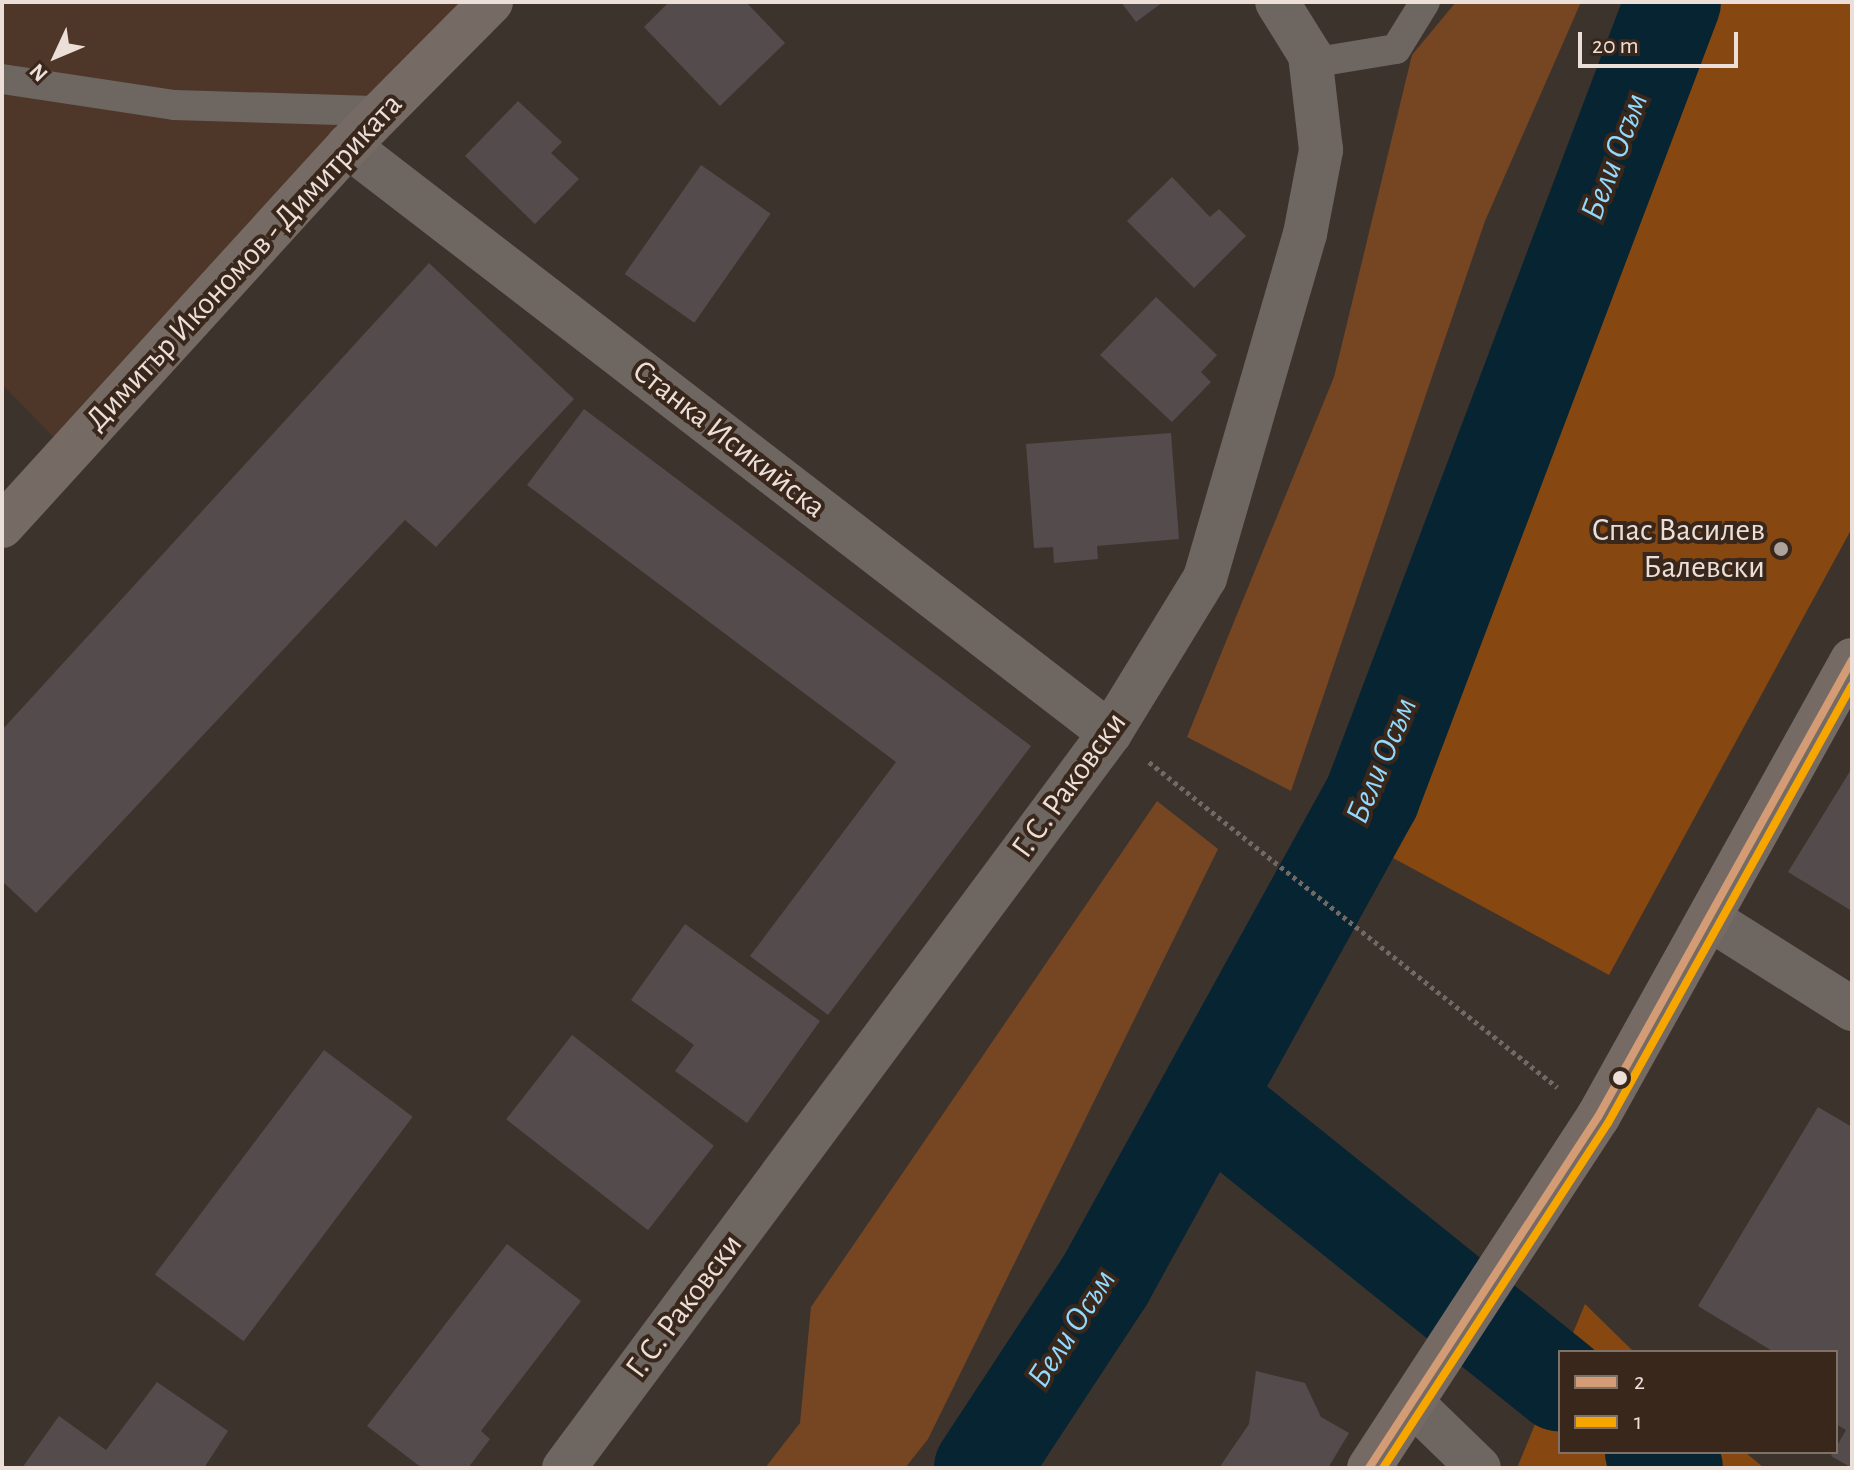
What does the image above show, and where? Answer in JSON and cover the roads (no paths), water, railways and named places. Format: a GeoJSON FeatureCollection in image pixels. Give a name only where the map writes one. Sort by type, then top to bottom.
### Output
{"type":"FeatureCollection","features":[{"type":"Feature","properties":{"kind":"main road","name":"Димитър Икономов - Димитриката"},"geometry":{"type":"LineString","coordinates":[[2,526],[348,146],[491,2]]}},
{"type":"Feature","properties":{"kind":"main road"},"geometry":{"type":"LineString","coordinates":[[1369,1468],[1598,1117],[1844,691],[1852,660]]}},
{"type":"Feature","properties":{"kind":"street","name":"Г. С. Раковски"},"geometry":{"type":"LineString","coordinates":[[564,1468],[1110,733],[1205,578],[1305,234],[1321,150],[1311,63],[1277,2]]}},
{"type":"Feature","properties":{"kind":"street","name":"Станка Исикийска"},"geometry":{"type":"LineString","coordinates":[[348,146],[1110,733]]}},
{"type":"Feature","properties":{"kind":"street"},"geometry":{"type":"LineString","coordinates":[[1713,921],[1852,1009]]}},
{"type":"Feature","properties":{"kind":"street"},"geometry":{"type":"LineString","coordinates":[[1412,1403],[1479,1468]]}},
{"type":"Feature","properties":{"kind":"lane"},"geometry":{"type":"LineString","coordinates":[[1311,63],[1396,49],[1425,2]]}},
{"type":"Feature","properties":{"kind":"lane"},"geometry":{"type":"LineString","coordinates":[[2,79],[174,105],[382,111]]}},
{"type":"Feature","properties":{"kind":"waterway","name":"Бели Осъм"},"geometry":{"type":"LineString","coordinates":[[982,1468],[1106,1279],[1372,797],[1673,2]]}},
{"type":"Feature","properties":{"kind":"waterway"},"geometry":{"type":"LineString","coordinates":[[1206,1099],[1558,1382]]}},
{"type":"Feature","properties":{"kind":"waterway"},"geometry":{"type":"LineString","coordinates":[[1656,1454],[1675,1468]]}},
{"type":"Feature","properties":{"kind":"place","name":"Спас Василев Балевски"},"geometry":{"type":"Point","coordinates":[1781,549]}}]}
